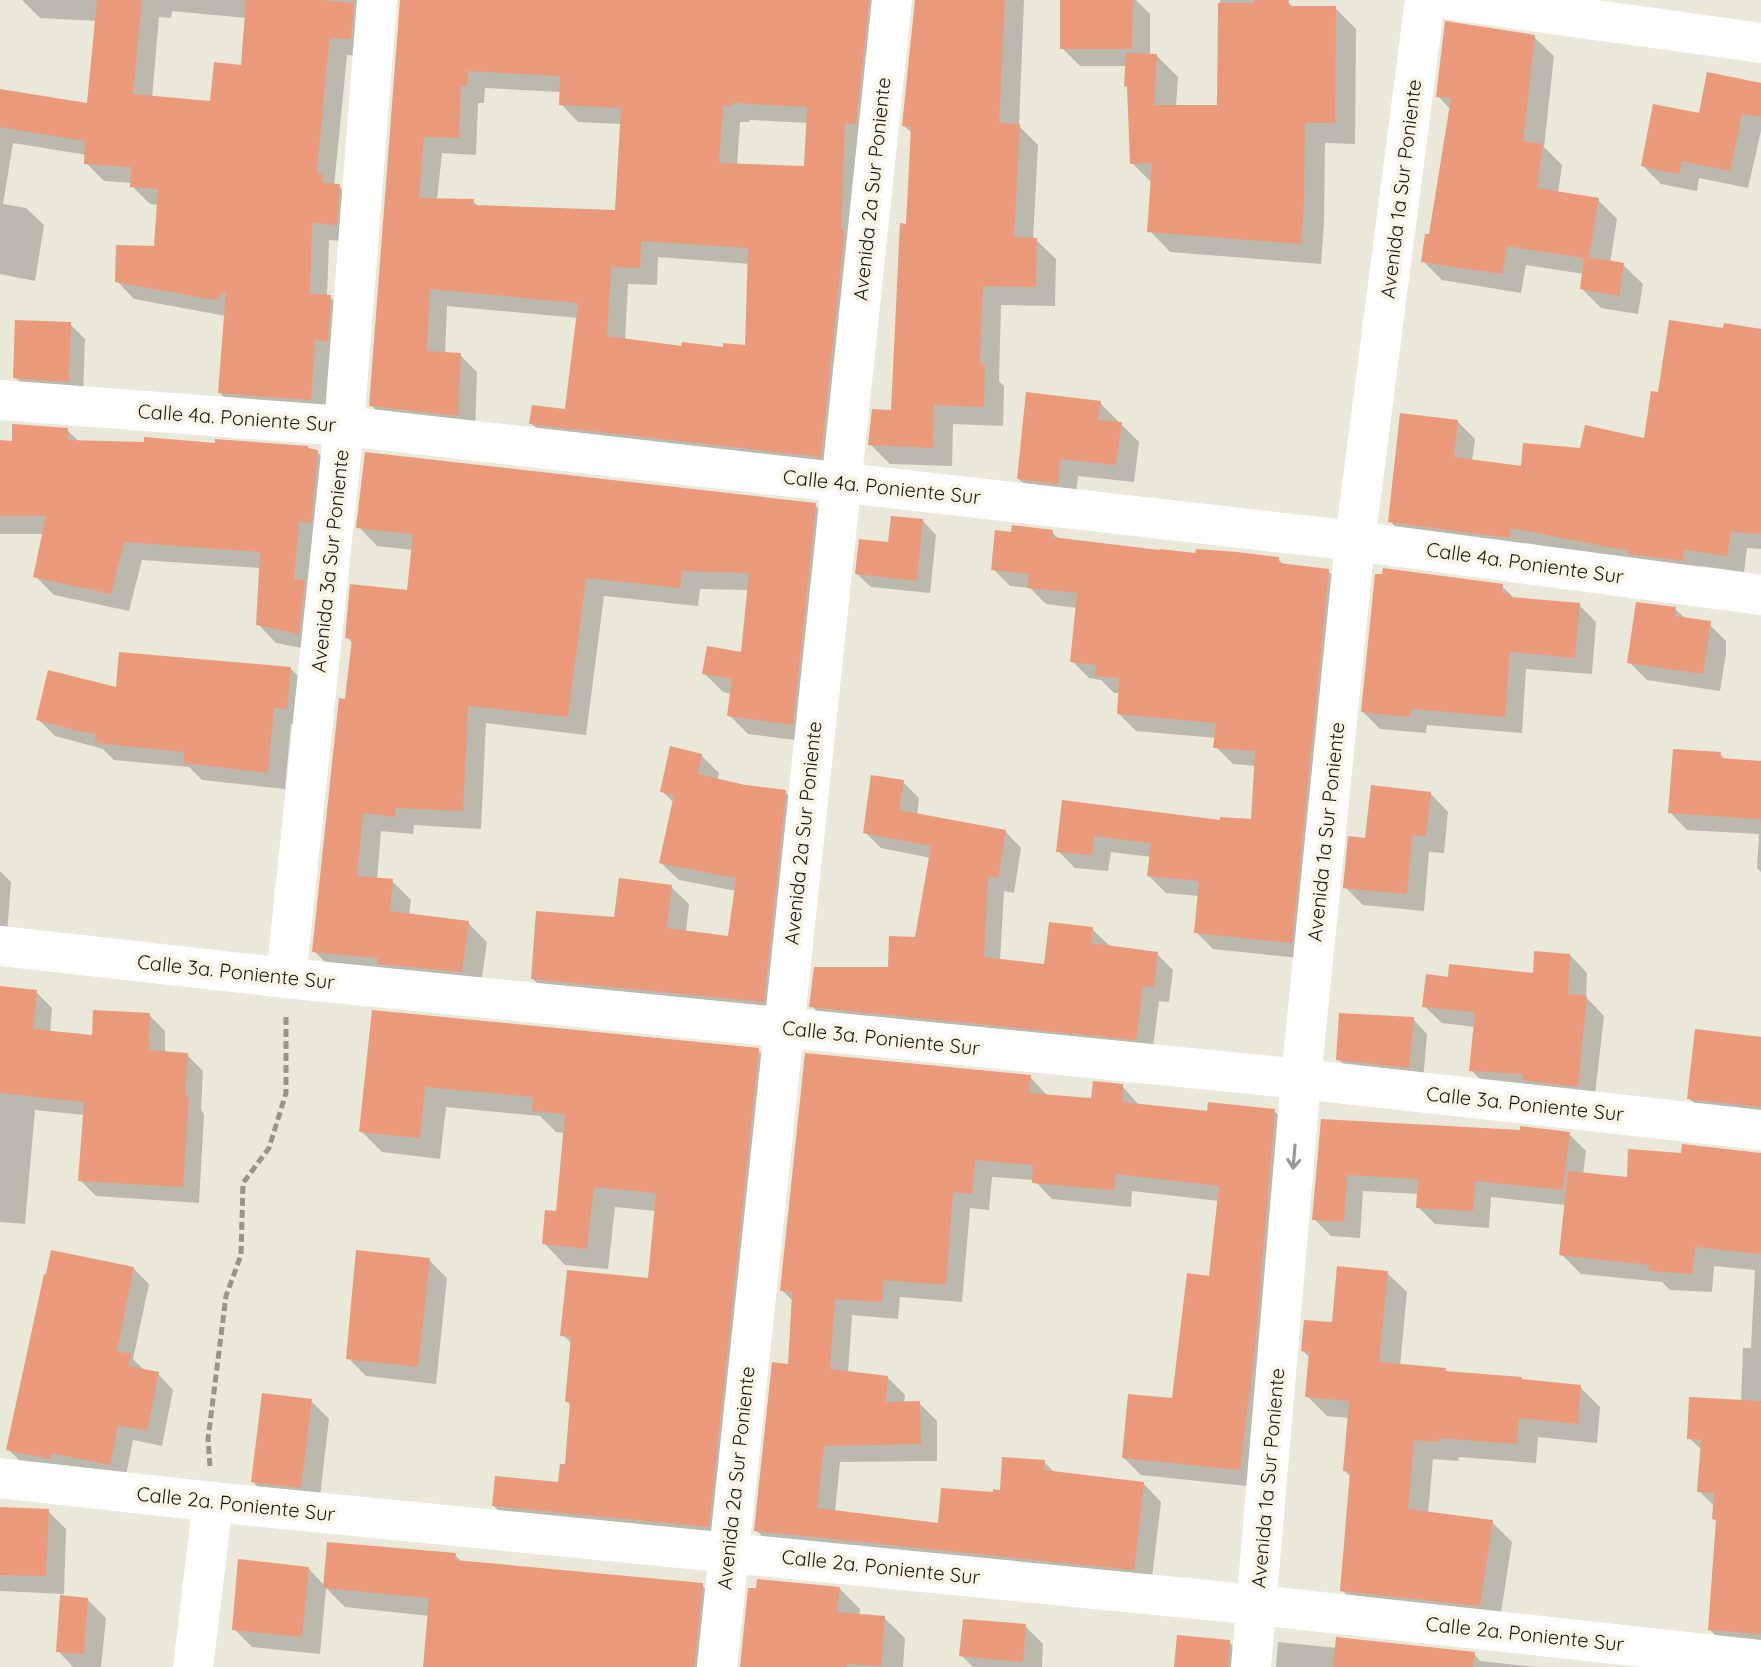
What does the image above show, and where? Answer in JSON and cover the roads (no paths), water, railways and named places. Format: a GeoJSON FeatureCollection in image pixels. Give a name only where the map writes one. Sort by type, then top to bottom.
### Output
{"type":"FeatureCollection","features":[{"type":"Feature","properties":{"kind":"street","name":"Avenida 3a Sur Poniente"},"geometry":{"type":"LineString","coordinates":[[286,978],[344,426],[377,0]]}},
{"type":"Feature","properties":{"kind":"street","name":"Avenida 2a Sur Poniente"},"geometry":{"type":"LineString","coordinates":[[717,1667],[892,0]]}},
{"type":"Feature","properties":{"kind":"street","name":"Avenida 1a Sur Poniente"},"geometry":{"type":"LineString","coordinates":[[1251,1667],[1301,1079],[1355,541],[1425,0]]}},
{"type":"Feature","properties":{"kind":"street"},"geometry":{"type":"LineString","coordinates":[[1452,0],[1761,43]]}},
{"type":"Feature","properties":{"kind":"street","name":"Calle 4a. Poniente Sur"},"geometry":{"type":"LineString","coordinates":[[0,400],[344,426],[1355,541],[1761,595]]}},
{"type":"Feature","properties":{"kind":"street","name":"Calle 3a. Poniente Sur"},"geometry":{"type":"LineString","coordinates":[[0,946],[286,978],[1301,1079],[1761,1130]]}},
{"type":"Feature","properties":{"kind":"street","name":"Calle 2a. Poniente Sur"},"geometry":{"type":"LineString","coordinates":[[0,1478],[213,1502],[1257,1605],[1761,1660]]}},
{"type":"Feature","properties":{"kind":"street"},"geometry":{"type":"LineString","coordinates":[[193,1667],[213,1502]]}}]}
